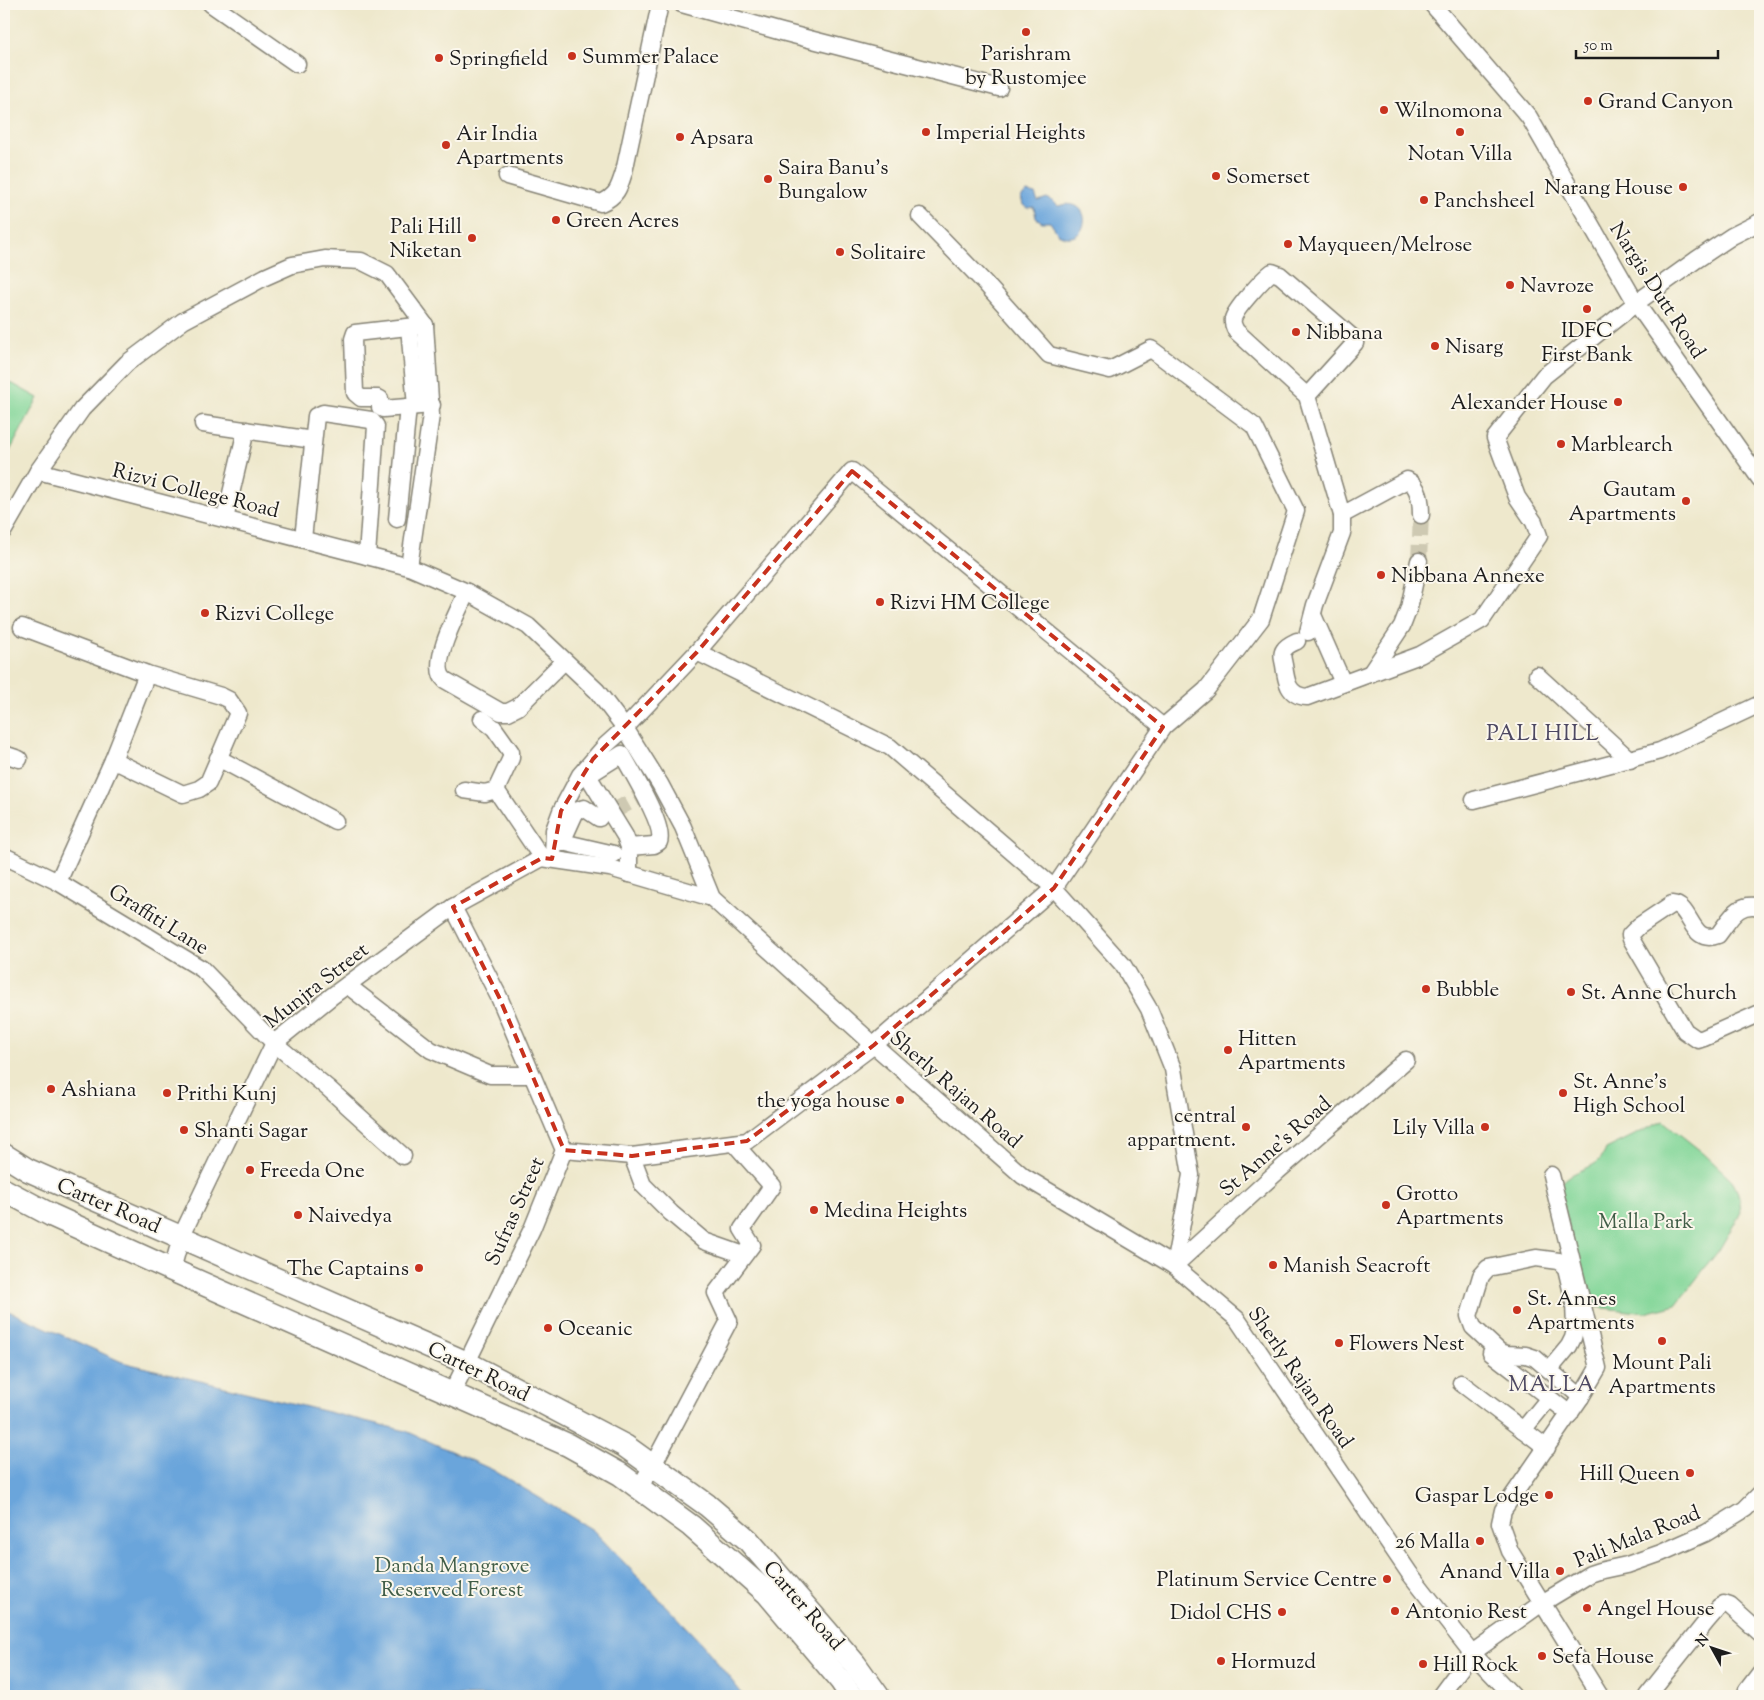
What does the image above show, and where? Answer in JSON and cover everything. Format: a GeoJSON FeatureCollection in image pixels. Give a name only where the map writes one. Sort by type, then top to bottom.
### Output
{"type":"FeatureCollection","features":[{"type":"Feature","properties":{"kind":"main road","name":"Carter Road"},"geometry":{"type":"LineString","coordinates":[[4,1155],[28,1170],[467,1363],[625,1446],[707,1505],[748,1540],[856,1664],[878,1696]]}},
{"type":"Feature","properties":{"kind":"main road","name":"Carter Road"},"geometry":{"type":"LineString","coordinates":[[4,1190],[52,1215],[172,1270],[568,1444],[620,1474],[690,1526],[767,1593],[841,1681],[851,1696]]}},
{"type":"Feature","properties":{"kind":"street"},"geometry":{"type":"LineString","coordinates":[[211,4],[297,64]]}},
{"type":"Feature","properties":{"kind":"street"},"geometry":{"type":"LineString","coordinates":[[508,176],[600,203],[611,199],[618,190],[624,172],[660,4]]}},
{"type":"Feature","properties":{"kind":"street"},"geometry":{"type":"LineString","coordinates":[[682,4],[999,88]]}},
{"type":"Feature","properties":{"kind":"street","name":"Nargis Dutt Road"},"geometry":{"type":"LineString","coordinates":[[1432,4],[1529,116],[1636,303],[1760,479]]}},
{"type":"Feature","properties":{"kind":"street"},"geometry":{"type":"LineString","coordinates":[[564,1150],[632,1156],[747,1141],[874,1045],[1054,888],[1162,727],[1206,690],[1261,619],[1296,511],[1254,426],[1151,348],[1110,370],[1049,355],[985,283],[920,216]]}},
{"type":"Feature","properties":{"kind":"street"},"geometry":{"type":"LineString","coordinates":[[1307,396],[1355,345],[1355,340],[1280,275],[1272,272],[1236,312],[1232,321],[1236,331],[1303,390],[1307,396],[1342,515],[1342,533],[1314,605],[1313,615],[1303,636],[1283,650],[1282,655],[1286,682],[1295,694],[1307,697],[1420,655],[1482,620],[1539,536],[1534,522],[1517,497],[1496,438],[1544,376],[1636,303],[1732,236],[1760,222]]}},
{"type":"Feature","properties":{"kind":"street"},"geometry":{"type":"LineString","coordinates":[[4,530],[38,471],[82,409],[127,363],[183,321],[265,277],[292,265],[325,259],[361,261],[387,274],[417,326],[418,406],[409,567]]}},
{"type":"Feature","properties":{"kind":"street"},"geometry":{"type":"LineString","coordinates":[[417,326],[357,332],[353,338],[356,395],[360,398],[380,399],[380,407],[383,409],[418,406]]}},
{"type":"Feature","properties":{"kind":"street"},"geometry":{"type":"LineString","coordinates":[[397,519],[418,406]]}},
{"type":"Feature","properties":{"kind":"street"},"geometry":{"type":"LineString","coordinates":[[303,540],[315,419],[319,414],[371,420],[376,426],[368,556]]}},
{"type":"Feature","properties":{"kind":"street"},"geometry":{"type":"LineString","coordinates":[[203,424],[313,440]]}},
{"type":"Feature","properties":{"kind":"street"},"geometry":{"type":"LineString","coordinates":[[225,519],[246,430]]}},
{"type":"Feature","properties":{"kind":"street"},"geometry":{"type":"LineString","coordinates":[[547,849],[561,811],[580,776],[606,745],[625,728],[697,652],[852,470],[1162,727]]}},
{"type":"Feature","properties":{"kind":"street","name":"Rizvi College Road"},"geometry":{"type":"LineString","coordinates":[[38,471],[409,567]]}},
{"type":"Feature","properties":{"kind":"street"},"geometry":{"type":"LineString","coordinates":[[1342,515],[1407,480],[1412,482],[1418,490],[1421,506],[1420,516]]}},
{"type":"Feature","properties":{"kind":"street"},"geometry":{"type":"LineString","coordinates":[[1370,674],[1402,626],[1409,608],[1419,561]]}},
{"type":"Feature","properties":{"kind":"street","name":"Sherly Rajan Road"},"geometry":{"type":"LineString","coordinates":[[409,567],[467,592],[528,626],[564,662],[597,691],[625,728],[629,749],[660,784],[683,827],[712,898],[874,1045],[1023,1176],[1174,1266],[1237,1319],[1410,1574],[1472,1653],[1513,1696]]}},
{"type":"Feature","properties":{"kind":"street"},"geometry":{"type":"LineString","coordinates":[[467,592],[441,652],[440,670],[441,676],[445,680],[501,712],[508,712],[518,707],[564,662]]}},
{"type":"Feature","properties":{"kind":"street"},"geometry":{"type":"LineString","coordinates":[[1313,615],[1343,683]]}},
{"type":"Feature","properties":{"kind":"street"},"geometry":{"type":"LineString","coordinates":[[22,627],[147,674],[222,696],[229,700],[238,713],[208,783],[199,789],[183,794],[112,760]]}},
{"type":"Feature","properties":{"kind":"street"},"geometry":{"type":"LineString","coordinates":[[697,652],[890,747],[1054,888],[1123,965],[1150,1010],[1173,1069],[1191,1175],[1174,1266]]}},
{"type":"Feature","properties":{"kind":"street"},"geometry":{"type":"LineString","coordinates":[[58,882],[112,760],[147,674]]}},
{"type":"Feature","properties":{"kind":"street"},"geometry":{"type":"LineString","coordinates":[[1537,675],[1630,760]]}},
{"type":"Feature","properties":{"kind":"street"},"geometry":{"type":"LineString","coordinates":[[1474,800],[1630,760],[1660,750],[1760,704]]}},
{"type":"Feature","properties":{"kind":"street"},"geometry":{"type":"LineString","coordinates":[[464,790],[485,793],[496,790],[511,758],[511,752],[494,728],[482,719]]}},
{"type":"Feature","properties":{"kind":"street"},"geometry":{"type":"LineString","coordinates":[[496,790],[547,849],[617,853],[654,845],[659,842],[661,836],[656,819],[642,795],[629,749],[592,773],[590,779],[608,814],[625,836],[617,853]]}},
{"type":"Feature","properties":{"kind":"street"},"geometry":{"type":"LineString","coordinates":[[218,758],[335,821]]}},
{"type":"Feature","properties":{"kind":"street"},"geometry":{"type":"LineString","coordinates":[[642,795],[660,784]]}},
{"type":"Feature","properties":{"kind":"street"},"geometry":{"type":"LineString","coordinates":[[547,849],[562,840],[573,814],[578,810],[584,808],[608,814]]}},
{"type":"Feature","properties":{"kind":"street"},"geometry":{"type":"LineString","coordinates":[[661,836],[683,827]]}},
{"type":"Feature","properties":{"kind":"street","name":"Munjra Street"},"geometry":{"type":"LineString","coordinates":[[172,1270],[182,1237],[274,1043],[347,985],[452,907],[547,849]]}},
{"type":"Feature","properties":{"kind":"street"},"geometry":{"type":"LineString","coordinates":[[617,853],[629,874],[712,898]]}},
{"type":"Feature","properties":{"kind":"street"},"geometry":{"type":"LineString","coordinates":[[617,853],[629,874]]}},
{"type":"Feature","properties":{"kind":"street","name":"Graffiti Lane"},"geometry":{"type":"LineString","coordinates":[[4,856],[58,882],[202,968],[274,1043],[329,1089],[403,1156]]}},
{"type":"Feature","properties":{"kind":"street"},"geometry":{"type":"LineString","coordinates":[[1760,907],[1752,905],[1735,912],[1718,935],[1708,937],[1699,933],[1680,907],[1672,904],[1639,926],[1630,935],[1685,1031],[1691,1036],[1698,1040],[1704,1038],[1760,1013]]}},
{"type":"Feature","properties":{"kind":"street","name":"Sufras Street"},"geometry":{"type":"LineString","coordinates":[[452,907],[499,998],[564,1150],[532,1229],[452,1394]]}},
{"type":"Feature","properties":{"kind":"street"},"geometry":{"type":"LineString","coordinates":[[347,985],[431,1050],[490,1075],[532,1075]]}},
{"type":"Feature","properties":{"kind":"street","name":"St Anne's Road"},"geometry":{"type":"LineString","coordinates":[[1174,1266],[1278,1171],[1406,1060]]}},
{"type":"Feature","properties":{"kind":"street"},"geometry":{"type":"LineString","coordinates":[[639,1488],[729,1322],[716,1293],[752,1246],[742,1229],[772,1186],[734,1143]]}},
{"type":"Feature","properties":{"kind":"street"},"geometry":{"type":"LineString","coordinates":[[632,1156],[643,1185],[671,1213],[704,1241],[744,1255]]}},
{"type":"Feature","properties":{"kind":"street"},"geometry":{"type":"LineString","coordinates":[[1551,1175],[1598,1368],[1582,1397],[1503,1510],[1500,1523],[1510,1551],[1600,1696]]}},
{"type":"Feature","properties":{"kind":"street"},"geometry":{"type":"LineString","coordinates":[[1550,1369],[1568,1346],[1575,1330],[1574,1302],[1566,1268],[1559,1261],[1536,1258],[1488,1268],[1480,1276],[1469,1316],[1473,1327],[1500,1352],[1535,1358],[1582,1397]]}},
{"type":"Feature","properties":{"kind":"street"},"geometry":{"type":"LineString","coordinates":[[1485,1349],[1570,1414]]}},
{"type":"Feature","properties":{"kind":"street"},"geometry":{"type":"LineString","coordinates":[[1461,1383],[1547,1448]]}},
{"type":"Feature","properties":{"kind":"street"},"geometry":{"type":"LineString","coordinates":[[1523,1430],[1549,1398]]}},
{"type":"Feature","properties":{"kind":"street","name":"Pali Mala Road"},"geometry":{"type":"LineString","coordinates":[[1440,1696],[1472,1653],[1542,1603],[1590,1574],[1627,1565],[1661,1553],[1706,1533],[1745,1509],[1760,1494]]}},
{"type":"Feature","properties":{"kind":"street"},"geometry":{"type":"LineString","coordinates":[[1647,1696],[1718,1607],[1724,1604],[1730,1606],[1760,1633]]}},
{"type":"Feature","properties":{"kind":"street"},"geometry":{"type":"LineString","coordinates":[[1750,1696],[1747,1690],[1760,1673]]}},
{"type":"Feature","properties":{"kind":"highlighted area"},"geometry":{"type":"Polygon","coordinates":[[[852,471],[1163,727],[1054,888],[874,1045],[747,1141],[632,1156],[564,1150],[499,997],[453,907],[542,858],[552,859],[561,811],[593,759],[697,652],[852,471]]]}},
{"type":"Feature","properties":{"kind":"green space"},"geometry":{"type":"Polygon","coordinates":[[[4,379],[38,398],[4,462],[4,379]]]}},
{"type":"Feature","properties":{"kind":"green space","name":"Malla Park"},"geometry":{"type":"Polygon","coordinates":[[[1663,1121],[1702,1152],[1732,1180],[1738,1193],[1740,1214],[1719,1250],[1676,1305],[1646,1313],[1588,1306],[1559,1187],[1572,1174],[1599,1160],[1606,1149],[1663,1121]]]}},
{"type":"Feature","properties":{"kind":"water"},"geometry":{"type":"Polygon","coordinates":[[[1027,192],[1035,194],[1038,201],[1047,198],[1058,206],[1070,204],[1079,208],[1083,214],[1084,222],[1082,229],[1077,235],[1068,237],[1058,234],[1050,222],[1042,222],[1036,218],[1034,207],[1027,208],[1023,205],[1021,197],[1027,192]]]}},
{"type":"Feature","properties":{"kind":"water","name":"Danda Mangrove Reserved Forest"},"geometry":{"type":"Polygon","coordinates":[[[4,1309],[122,1362],[406,1431],[493,1470],[593,1530],[704,1646],[744,1696],[4,1696],[4,1309]]]}},
{"type":"Feature","properties":{"kind":"tunnel"},"geometry":{"type":"LineString","coordinates":[[1419,561],[1421,515]]}},
{"type":"Feature","properties":{"kind":"tunnel"},"geometry":{"type":"LineString","coordinates":[[614,811],[641,796]]}},
{"type":"Feature","properties":{"kind":"place","name":"Parishram by Rustomjee"},"geometry":{"type":"Point","coordinates":[1026,32]}},
{"type":"Feature","properties":{"kind":"place","name":"Summer Palace"},"geometry":{"type":"Point","coordinates":[572,56]}},
{"type":"Feature","properties":{"kind":"place","name":"Springfield"},"geometry":{"type":"Point","coordinates":[439,58]}},
{"type":"Feature","properties":{"kind":"place","name":"Grand Canyon"},"geometry":{"type":"Point","coordinates":[1588,101]}},
{"type":"Feature","properties":{"kind":"place","name":"Wilnomona"},"geometry":{"type":"Point","coordinates":[1384,110]}},
{"type":"Feature","properties":{"kind":"place","name":"Imperial Heights"},"geometry":{"type":"Point","coordinates":[926,132]}},
{"type":"Feature","properties":{"kind":"place","name":"Notan Villa"},"geometry":{"type":"Point","coordinates":[1460,132]}},
{"type":"Feature","properties":{"kind":"place","name":"Apsara"},"geometry":{"type":"Point","coordinates":[680,137]}},
{"type":"Feature","properties":{"kind":"place","name":"Air India Apartments"},"geometry":{"type":"Point","coordinates":[446,145]}},
{"type":"Feature","properties":{"kind":"place","name":"Somerset"},"geometry":{"type":"Point","coordinates":[1216,176]}},
{"type":"Feature","properties":{"kind":"place","name":"Saira Banu's Bungalow"},"geometry":{"type":"Point","coordinates":[768,179]}},
{"type":"Feature","properties":{"kind":"place","name":"Narang House"},"geometry":{"type":"Point","coordinates":[1683,187]}},
{"type":"Feature","properties":{"kind":"place","name":"Panchsheel"},"geometry":{"type":"Point","coordinates":[1424,200]}},
{"type":"Feature","properties":{"kind":"place","name":"Green Acres"},"geometry":{"type":"Point","coordinates":[556,220]}},
{"type":"Feature","properties":{"kind":"place","name":"Pali Hill Niketan"},"geometry":{"type":"Point","coordinates":[472,238]}},
{"type":"Feature","properties":{"kind":"place","name":"Mayqueen/Melrose"},"geometry":{"type":"Point","coordinates":[1288,244]}},
{"type":"Feature","properties":{"kind":"place","name":"Solitaire"},"geometry":{"type":"Point","coordinates":[840,252]}},
{"type":"Feature","properties":{"kind":"place","name":"Navroze"},"geometry":{"type":"Point","coordinates":[1510,285]}},
{"type":"Feature","properties":{"kind":"place","name":"IDFC First Bank"},"geometry":{"type":"Point","coordinates":[1587,309]}},
{"type":"Feature","properties":{"kind":"place","name":"Nibbana"},"geometry":{"type":"Point","coordinates":[1296,332]}},
{"type":"Feature","properties":{"kind":"place","name":"Nisarg"},"geometry":{"type":"Point","coordinates":[1435,346]}},
{"type":"Feature","properties":{"kind":"place","name":"Alexander House"},"geometry":{"type":"Point","coordinates":[1618,402]}},
{"type":"Feature","properties":{"kind":"place","name":"Marblearch"},"geometry":{"type":"Point","coordinates":[1561,444]}},
{"type":"Feature","properties":{"kind":"place","name":"Gautam Apartments"},"geometry":{"type":"Point","coordinates":[1686,501]}},
{"type":"Feature","properties":{"kind":"place","name":"Nibbana Annexe"},"geometry":{"type":"Point","coordinates":[1381,575]}},
{"type":"Feature","properties":{"kind":"place","name":"Rizvi HM College"},"geometry":{"type":"Point","coordinates":[880,602]}},
{"type":"Feature","properties":{"kind":"place","name":"Rizvi College"},"geometry":{"type":"Point","coordinates":[205,613]}},
{"type":"Feature","properties":{"kind":"place","name":"Bubble"},"geometry":{"type":"Point","coordinates":[1426,989]}},
{"type":"Feature","properties":{"kind":"place","name":"St. Anne Church"},"geometry":{"type":"Point","coordinates":[1571,992]}},
{"type":"Feature","properties":{"kind":"place","name":"Hitten Apartments"},"geometry":{"type":"Point","coordinates":[1228,1050]}},
{"type":"Feature","properties":{"kind":"place","name":"Ashiana"},"geometry":{"type":"Point","coordinates":[51,1089]}},
{"type":"Feature","properties":{"kind":"place","name":"Prithi Kunj"},"geometry":{"type":"Point","coordinates":[167,1093]}},
{"type":"Feature","properties":{"kind":"place","name":"St. Anne's High School"},"geometry":{"type":"Point","coordinates":[1563,1093]}},
{"type":"Feature","properties":{"kind":"place","name":"the yoga house"},"geometry":{"type":"Point","coordinates":[900,1100]}},
{"type":"Feature","properties":{"kind":"place","name":"central appartment."},"geometry":{"type":"Point","coordinates":[1246,1127]}},
{"type":"Feature","properties":{"kind":"place","name":"Lily Villa"},"geometry":{"type":"Point","coordinates":[1485,1127]}},
{"type":"Feature","properties":{"kind":"place","name":"Shanti Sagar"},"geometry":{"type":"Point","coordinates":[184,1130]}},
{"type":"Feature","properties":{"kind":"place","name":"Freeda One"},"geometry":{"type":"Point","coordinates":[250,1170]}},
{"type":"Feature","properties":{"kind":"place","name":"Grotto Apartments"},"geometry":{"type":"Point","coordinates":[1386,1205]}},
{"type":"Feature","properties":{"kind":"place","name":"Medina Heights"},"geometry":{"type":"Point","coordinates":[814,1210]}},
{"type":"Feature","properties":{"kind":"place","name":"Naivedya"},"geometry":{"type":"Point","coordinates":[298,1215]}},
{"type":"Feature","properties":{"kind":"place","name":"Manish Seacroft"},"geometry":{"type":"Point","coordinates":[1273,1265]}},
{"type":"Feature","properties":{"kind":"place","name":"The Captains"},"geometry":{"type":"Point","coordinates":[419,1268]}},
{"type":"Feature","properties":{"kind":"place","name":"St. Annes Apartments"},"geometry":{"type":"Point","coordinates":[1517,1310]}},
{"type":"Feature","properties":{"kind":"place","name":"Oceanic"},"geometry":{"type":"Point","coordinates":[548,1328]}},
{"type":"Feature","properties":{"kind":"place","name":"Mount Pali Apartments"},"geometry":{"type":"Point","coordinates":[1662,1341]}},
{"type":"Feature","properties":{"kind":"place","name":"Flowers Nest"},"geometry":{"type":"Point","coordinates":[1339,1343]}},
{"type":"Feature","properties":{"kind":"place","name":"Hill Queen"},"geometry":{"type":"Point","coordinates":[1690,1473]}},
{"type":"Feature","properties":{"kind":"place","name":"Gaspar Lodge"},"geometry":{"type":"Point","coordinates":[1549,1495]}},
{"type":"Feature","properties":{"kind":"place","name":"26 Malla"},"geometry":{"type":"Point","coordinates":[1480,1541]}},
{"type":"Feature","properties":{"kind":"place","name":"Anand Villa"},"geometry":{"type":"Point","coordinates":[1560,1571]}},
{"type":"Feature","properties":{"kind":"place","name":"Platinum Service Centre"},"geometry":{"type":"Point","coordinates":[1387,1579]}},
{"type":"Feature","properties":{"kind":"place","name":"Angel House"},"geometry":{"type":"Point","coordinates":[1587,1608]}},
{"type":"Feature","properties":{"kind":"place","name":"Antonio Rest"},"geometry":{"type":"Point","coordinates":[1395,1611]}},
{"type":"Feature","properties":{"kind":"place","name":"Didol CHS"},"geometry":{"type":"Point","coordinates":[1282,1612]}},
{"type":"Feature","properties":{"kind":"place","name":"Sefa House"},"geometry":{"type":"Point","coordinates":[1542,1656]}},
{"type":"Feature","properties":{"kind":"place","name":"Hormuzd"},"geometry":{"type":"Point","coordinates":[1221,1661]}},
{"type":"Feature","properties":{"kind":"place","name":"Hill Rock"},"geometry":{"type":"Point","coordinates":[1423,1664]}},
{"type":"Feature","properties":{"kind":"district","name":"PALI HILL"},"geometry":{"type":"Point","coordinates":[1543,732]}},
{"type":"Feature","properties":{"kind":"district","name":"MALLA"},"geometry":{"type":"Point","coordinates":[1552,1383]}}]}
